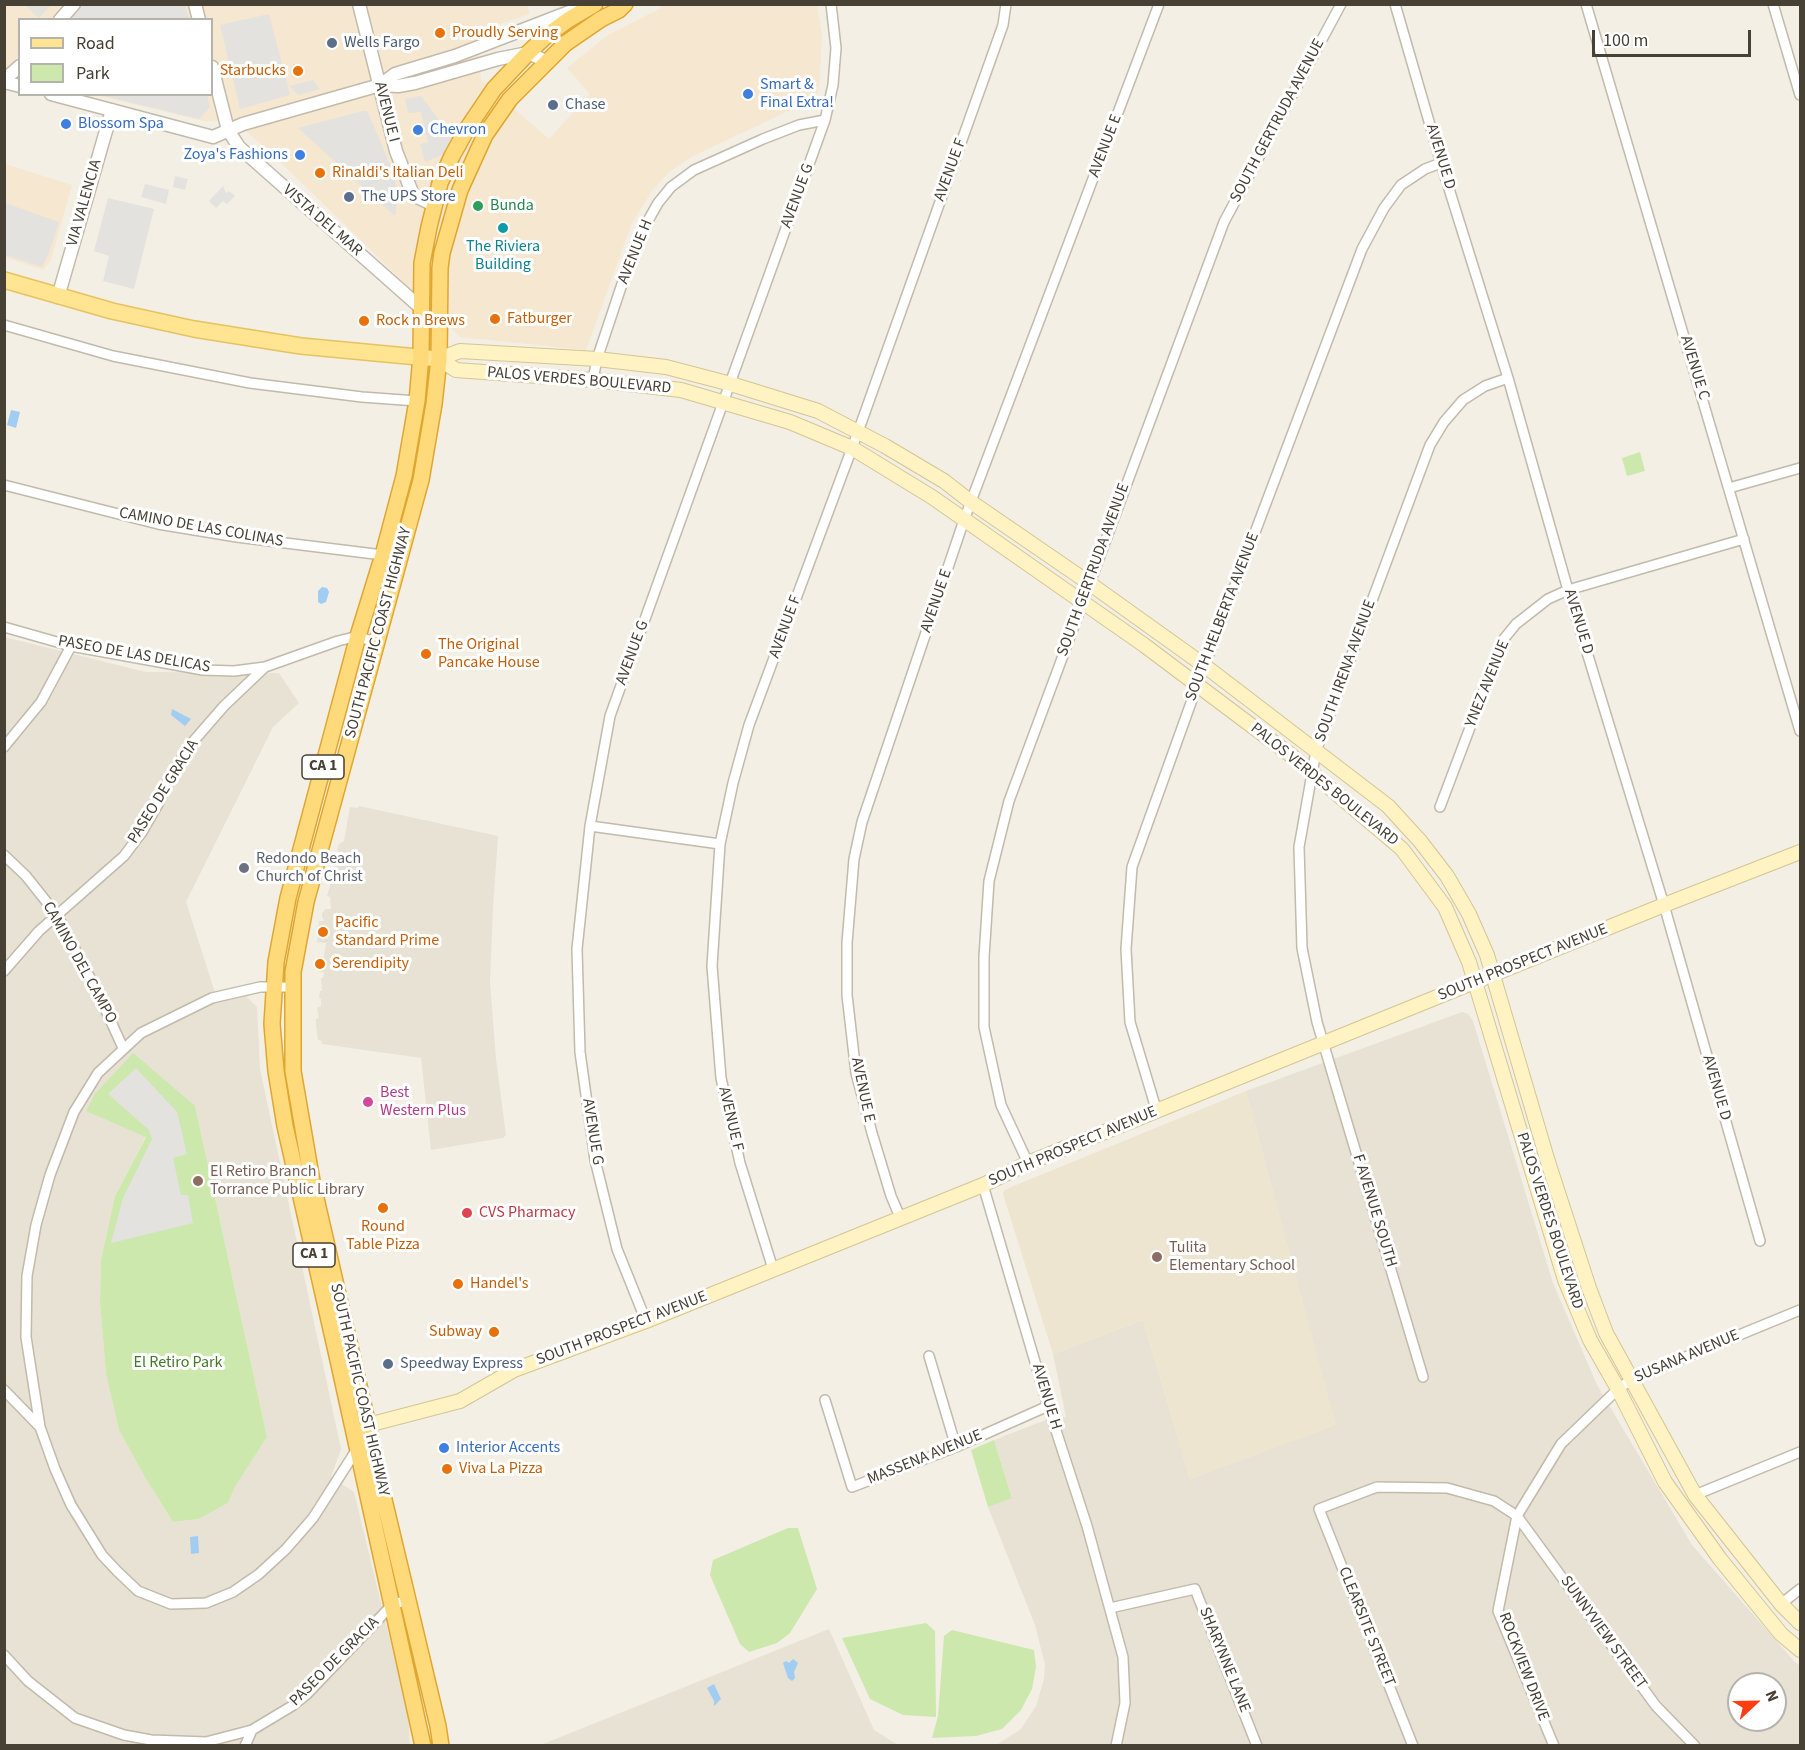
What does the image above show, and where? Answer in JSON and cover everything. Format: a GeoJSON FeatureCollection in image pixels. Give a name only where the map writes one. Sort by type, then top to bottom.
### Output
{"type":"FeatureCollection","features":[{"type":"Feature","properties":{"kind":"highway","name":"SOUTH PACIFIC COAST HIGHWAY"},"geometry":{"type":"LineString","coordinates":[[441,1746],[324,1239],[301,1124],[292,1071],[294,964],[306,902],[423,470],[439,359],[440,268],[459,190],[485,135],[510,99],[546,61],[588,28],[625,4]]}},
{"type":"Feature","properties":{"kind":"highway","name":"SOUTH PACIFIC COAST HIGHWAY"},"geometry":{"type":"LineString","coordinates":[[423,1746],[288,1145],[276,1071],[272,1023],[276,962],[288,898],[358,636],[404,476],[417,401],[421,356],[422,263],[440,183],[467,129],[494,89],[528,53],[568,20],[591,7]]}},
{"type":"Feature","properties":{"kind":"highway"},"geometry":{"type":"LineString","coordinates":[[434,205],[441,208],[444,213],[436,247],[442,254]]}},
{"type":"Feature","properties":{"kind":"highway"},"geometry":{"type":"LineString","coordinates":[[288,1145],[301,1167],[317,1234],[324,1239]]}},
{"type":"Feature","properties":{"kind":"main road","name":"PALOS VERDES BOULEVARD"},"geometry":{"type":"LineString","coordinates":[[4,280],[58,297],[159,322],[246,339],[421,356],[439,359],[456,370],[593,380],[681,390],[790,422],[852,448],[932,497],[1144,645],[1312,773],[1402,849],[1444,907],[1476,982],[1565,1280],[1590,1340],[1618,1389],[1665,1482],[1724,1565],[1782,1634],[1800,1650]]}},
{"type":"Feature","properties":{"kind":"main road","name":"PALOS VERDES BOULEVARD"},"geometry":{"type":"LineString","coordinates":[[439,359],[460,351],[597,359],[666,367],[818,411],[944,481],[1205,666],[1388,806],[1427,849],[1447,876],[1469,914],[1487,955],[1548,1162],[1606,1333],[1695,1495],[1781,1604],[1800,1623]]}},
{"type":"Feature","properties":{"kind":"main road","name":"SOUTH PROSPECT AVENUE"},"geometry":{"type":"LineString","coordinates":[[368,1425],[460,1401],[514,1370],[646,1321],[983,1185],[1028,1163],[1800,852]]}},
{"type":"Feature","properties":{"kind":"main road"},"geometry":{"type":"LineString","coordinates":[[357,1449],[368,1425]]}},
{"type":"Feature","properties":{"kind":"main road"},"geometry":{"type":"LineString","coordinates":[[1724,1565],[1740,1552]]}},
{"type":"Feature","properties":{"kind":"street"},"geometry":{"type":"LineString","coordinates":[[62,18],[74,4]]}},
{"type":"Feature","properties":{"kind":"street","name":"AVENUE I"},"geometry":{"type":"LineString","coordinates":[[359,4],[396,151],[413,195],[423,202],[434,205]]}},
{"type":"Feature","properties":{"kind":"street","name":"AVENUE G"},"geometry":{"type":"LineString","coordinates":[[646,1321],[617,1250],[595,1160],[580,1052],[577,949],[590,826],[610,716],[825,120],[833,85],[836,48],[831,4]]}},
{"type":"Feature","properties":{"kind":"street","name":"AVENUE F"},"geometry":{"type":"LineString","coordinates":[[773,1269],[740,1163],[721,1078],[712,966],[720,844],[733,783],[749,725],[858,432],[1003,25],[1005,4]]}},
{"type":"Feature","properties":{"kind":"street","name":"AVENUE E"},"geometry":{"type":"LineString","coordinates":[[900,1217],[891,1196],[872,1134],[856,1072],[848,995],[847,943],[854,859],[862,822],[964,520],[1159,4]]}},
{"type":"Feature","properties":{"kind":"street","name":"SOUTH GERTRUDA AVENUE"},"geometry":{"type":"LineString","coordinates":[[1028,1163],[1001,1105],[984,1027],[984,957],[989,881],[1009,801],[1224,222],[1341,4]]}},
{"type":"Feature","properties":{"kind":"street","name":"AVENUE D"},"geometry":{"type":"LineString","coordinates":[[1395,4],[1441,163],[1508,378],[1568,591],[1664,905],[1760,1240]]}},
{"type":"Feature","properties":{"kind":"street","name":"AVENUE C"},"geometry":{"type":"LineString","coordinates":[[1586,4],[1800,731]]}},
{"type":"Feature","properties":{"kind":"street"},"geometry":{"type":"LineString","coordinates":[[1773,4],[1800,95]]}},
{"type":"Feature","properties":{"kind":"street"},"geometry":{"type":"LineString","coordinates":[[380,86],[395,74],[455,56],[569,12],[591,7]]}},
{"type":"Feature","properties":{"kind":"street"},"geometry":{"type":"LineString","coordinates":[[59,96],[213,137],[243,124],[380,86],[398,86],[415,82],[498,58],[528,53],[546,61]]}},
{"type":"Feature","properties":{"kind":"street"},"geometry":{"type":"LineString","coordinates":[[4,81],[18,68]]}},
{"type":"Feature","properties":{"kind":"street"},"geometry":{"type":"LineString","coordinates":[[213,71],[228,130]]}},
{"type":"Feature","properties":{"kind":"street","name":"VIA VALENCIA"},"geometry":{"type":"LineString","coordinates":[[58,297],[112,110]]}},
{"type":"Feature","properties":{"kind":"street","name":"AVENUE H"},"geometry":{"type":"LineString","coordinates":[[593,380],[597,359],[636,242],[657,203],[671,187],[694,170],[762,139],[799,125],[825,120]]}},
{"type":"Feature","properties":{"kind":"street","name":"VISTA DEL MAR"},"geometry":{"type":"LineString","coordinates":[[228,130],[239,147],[256,163],[421,308]]}},
{"type":"Feature","properties":{"kind":"street","name":"SOUTH HELBERTA AVENUE"},"geometry":{"type":"LineString","coordinates":[[1156,1112],[1130,1022],[1126,949],[1132,867],[1197,686],[1362,249],[1384,208],[1401,185],[1441,163]]}},
{"type":"Feature","properties":{"kind":"street"},"geometry":{"type":"LineString","coordinates":[[4,325],[113,356],[250,383],[362,397],[417,401]]}},
{"type":"Feature","properties":{"kind":"street","name":"SOUTH IRENA AVENUE"},"geometry":{"type":"LineString","coordinates":[[1324,1044],[1317,1022],[1302,948],[1299,848],[1316,751],[1430,446],[1444,422],[1464,400],[1485,386],[1508,378]]}},
{"type":"Feature","properties":{"kind":"street"},"geometry":{"type":"LineString","coordinates":[[1729,488],[1800,468]]}},
{"type":"Feature","properties":{"kind":"street","name":"CAMINO DE LAS COLINAS"},"geometry":{"type":"LineString","coordinates":[[4,485],[158,524],[237,537],[399,557]]}},
{"type":"Feature","properties":{"kind":"street","name":"YNEZ AVENUE"},"geometry":{"type":"LineString","coordinates":[[1440,807],[1503,640],[1516,624],[1548,599],[1568,591],[1744,539]]}},
{"type":"Feature","properties":{"kind":"street","name":"PASEO DE LAS DELICAS"},"geometry":{"type":"LineString","coordinates":[[4,627],[71,646],[204,670],[234,671],[265,667]]}},
{"type":"Feature","properties":{"kind":"street"},"geometry":{"type":"LineString","coordinates":[[358,636],[376,643]]}},
{"type":"Feature","properties":{"kind":"street","name":"PASEO DE GRACIA"},"geometry":{"type":"LineString","coordinates":[[4,971],[39,931],[124,856],[142,832],[171,774],[191,744],[224,706],[265,667],[358,636]]}},
{"type":"Feature","properties":{"kind":"street"},"geometry":{"type":"LineString","coordinates":[[4,747],[41,702],[71,646]]}},
{"type":"Feature","properties":{"kind":"street"},"geometry":{"type":"LineString","coordinates":[[590,826],[720,844]]}},
{"type":"Feature","properties":{"kind":"street","name":"CAMINO DEL CAMPO"},"geometry":{"type":"LineString","coordinates":[[4,855],[26,876],[57,915],[123,1048]]}},
{"type":"Feature","properties":{"kind":"street"},"geometry":{"type":"LineString","coordinates":[[293,987],[260,987],[212,998],[141,1033],[98,1073],[74,1113],[50,1175],[36,1225],[27,1276],[26,1337],[40,1427],[71,1505],[102,1555],[138,1591],[171,1604],[206,1603],[233,1592],[259,1574],[286,1549],[313,1518],[357,1449]]}},
{"type":"Feature","properties":{"kind":"street","name":"F AVENUE SOUTH"},"geometry":{"type":"LineString","coordinates":[[1324,1044],[1423,1377]]}},
{"type":"Feature","properties":{"kind":"street","name":"AVENUE H"},"geometry":{"type":"LineString","coordinates":[[983,1185],[1048,1406],[1087,1526],[1123,1657],[1125,1703],[1116,1746]]}},
{"type":"Feature","properties":{"kind":"street","name":"SUSANA AVENUE"},"geometry":{"type":"LineString","coordinates":[[1517,1516],[1561,1444],[1618,1389],[1632,1379],[1800,1310]]}},
{"type":"Feature","properties":{"kind":"street"},"geometry":{"type":"LineString","coordinates":[[929,1356],[956,1447]]}},
{"type":"Feature","properties":{"kind":"street"},"geometry":{"type":"LineString","coordinates":[[4,1390],[40,1427]]}},
{"type":"Feature","properties":{"kind":"street","name":"MASSENA AVENUE"},"geometry":{"type":"LineString","coordinates":[[825,1400],[852,1487],[956,1447],[1048,1406]]}},
{"type":"Feature","properties":{"kind":"street"},"geometry":{"type":"LineString","coordinates":[[1695,1495],[1800,1452]]}},
{"type":"Feature","properties":{"kind":"street","name":"CLEARSITE STREET"},"geometry":{"type":"LineString","coordinates":[[1413,1746],[1319,1509],[1377,1487],[1447,1488],[1494,1501],[1517,1516]]}},
{"type":"Feature","properties":{"kind":"street","name":"ROCKVIEW DRIVE"},"geometry":{"type":"LineString","coordinates":[[1517,1516],[1498,1611],[1554,1746]]}},
{"type":"Feature","properties":{"kind":"street","name":"SUNNYVIEW STREET"},"geometry":{"type":"LineString","coordinates":[[1517,1516],[1656,1706],[1695,1746]]}},
{"type":"Feature","properties":{"kind":"street","name":"SHARYNNE LANE"},"geometry":{"type":"LineString","coordinates":[[1110,1608],[1195,1589],[1257,1746]]}},
{"type":"Feature","properties":{"kind":"street"},"geometry":{"type":"LineString","coordinates":[[1781,1604],[1800,1589]]}},
{"type":"Feature","properties":{"kind":"street","name":"PASEO DE GRACIA"},"geometry":{"type":"LineString","coordinates":[[4,1655],[48,1699],[75,1718],[103,1729],[151,1740],[206,1742],[252,1730],[269,1721],[307,1694],[391,1606],[408,1599]]}},
{"type":"Feature","properties":{"kind":"street"},"geometry":{"type":"LineString","coordinates":[[245,1746],[252,1730]]}},
{"type":"Feature","properties":{"kind":"shaded area"},"geometry":{"type":"Polygon","coordinates":[[[84,4],[185,5],[189,18],[72,18],[84,4]]]}},
{"type":"Feature","properties":{"kind":"shaded area"},"geometry":{"type":"Polygon","coordinates":[[[4,5],[527,5],[530,14],[476,32],[481,80],[549,139],[590,94],[567,68],[608,35],[661,8],[660,5],[817,5],[822,35],[819,88],[816,98],[693,156],[669,172],[652,191],[632,223],[586,350],[460,337],[268,150],[233,120],[204,121],[99,96],[213,96],[213,18],[18,18],[18,76],[5,74],[4,5]]]}},
{"type":"Feature","properties":{"kind":"shaded area"},"geometry":{"type":"Polygon","coordinates":[[[25,5],[51,5],[39,18],[25,5]]]}},
{"type":"Feature","properties":{"kind":"shaded area"},"geometry":{"type":"Polygon","coordinates":[[[269,14],[290,95],[240,109],[220,25],[269,14]]]}},
{"type":"Feature","properties":{"kind":"shaded area"},"geometry":{"type":"Polygon","coordinates":[[[313,80],[320,89],[298,95],[290,86],[313,80]]]}},
{"type":"Feature","properties":{"kind":"shaded area"},"geometry":{"type":"Polygon","coordinates":[[[104,96],[207,96],[210,107],[199,119],[104,96]]]}},
{"type":"Feature","properties":{"kind":"shaded area"},"geometry":{"type":"Polygon","coordinates":[[[421,96],[446,129],[454,134],[442,155],[425,162],[420,144],[428,142],[421,112],[408,113],[405,99],[421,96]]]}},
{"type":"Feature","properties":{"kind":"shaded area"},"geometry":{"type":"Polygon","coordinates":[[[367,111],[393,172],[398,194],[395,216],[298,128],[367,111]]]}},
{"type":"Feature","properties":{"kind":"shaded area"},"geometry":{"type":"Polygon","coordinates":[[[5,164],[72,185],[51,260],[43,270],[5,257],[5,164]]]}},
{"type":"Feature","properties":{"kind":"shaded area"},"geometry":{"type":"Polygon","coordinates":[[[175,176],[188,179],[185,190],[173,187],[175,176]]]}},
{"type":"Feature","properties":{"kind":"shaded area"},"geometry":{"type":"Polygon","coordinates":[[[145,184],[169,190],[166,204],[141,197],[145,184]]]}},
{"type":"Feature","properties":{"kind":"shaded area"},"geometry":{"type":"Polygon","coordinates":[[[223,186],[226,193],[229,191],[235,196],[227,204],[223,201],[216,208],[209,201],[223,186]]]}},
{"type":"Feature","properties":{"kind":"shaded area"},"geometry":{"type":"Polygon","coordinates":[[[108,198],[154,209],[134,289],[103,281],[109,256],[94,251],[108,198]]]}},
{"type":"Feature","properties":{"kind":"shaded area"},"geometry":{"type":"Polygon","coordinates":[[[5,203],[59,222],[42,267],[5,255],[5,203]]]}},
{"type":"Feature","properties":{"kind":"shaded area"},"geometry":{"type":"Polygon","coordinates":[[[4,637],[146,672],[279,673],[299,703],[273,727],[186,902],[218,1002],[246,996],[257,1007],[260,1069],[341,1449],[331,1477],[354,1492],[408,1714],[410,1745],[5,1745],[4,637]],[[195,1106],[146,1136],[115,1196],[101,1260],[100,1302],[106,1374],[119,1430],[173,1522],[199,1519],[228,1503],[235,1487],[267,1437],[195,1106]]]}},
{"type":"Feature","properties":{"kind":"shaded area"},"geometry":{"type":"Polygon","coordinates":[[[359,806],[498,836],[490,982],[496,1059],[506,1135],[503,1138],[431,1150],[421,1058],[322,1044],[322,1041],[318,1040],[316,1019],[319,1018],[317,1008],[321,1006],[319,998],[320,991],[322,991],[321,978],[324,972],[317,971],[314,963],[315,959],[324,957],[326,943],[317,942],[319,921],[324,921],[322,913],[326,909],[331,909],[330,897],[327,896],[339,852],[337,850],[339,844],[344,841],[350,807],[358,808],[359,806]]]}},
{"type":"Feature","properties":{"kind":"shaded area"},"geometry":{"type":"Polygon","coordinates":[[[1462,1012],[1468,1014],[1473,1021],[1553,1283],[1597,1385],[1692,1545],[1800,1666],[1800,1745],[996,1745],[1021,1729],[1036,1706],[1044,1679],[1045,1665],[1035,1625],[988,1507],[1012,1497],[994,1440],[1043,1421],[1066,1417],[1053,1354],[1143,1320],[1190,1479],[1335,1425],[1246,1091],[1462,1012]]]}},
{"type":"Feature","properties":{"kind":"shaded area"},"geometry":{"type":"Polygon","coordinates":[[[136,1068],[177,1112],[187,1154],[173,1158],[181,1195],[188,1195],[193,1223],[111,1243],[123,1198],[152,1139],[149,1130],[108,1094],[136,1068]]]}},
{"type":"Feature","properties":{"kind":"shaded area","name":"Tulita Elementary School"},"geometry":{"type":"Polygon","coordinates":[[[1246,1091],[1336,1425],[1190,1479],[1143,1320],[1053,1354],[1003,1194],[1004,1190],[1246,1091]]]}},
{"type":"Feature","properties":{"kind":"shaded area"},"geometry":{"type":"Polygon","coordinates":[[[829,1629],[874,1730],[898,1745],[538,1746],[829,1629]]]}},
{"type":"Feature","properties":{"kind":"green space"},"geometry":{"type":"Polygon","coordinates":[[[1640,452],[1645,471],[1627,476],[1622,458],[1640,452]]]}},
{"type":"Feature","properties":{"kind":"green space","name":"El Retiro Park"},"geometry":{"type":"Polygon","coordinates":[[[133,1053],[195,1106],[267,1437],[235,1487],[228,1503],[199,1519],[173,1522],[119,1430],[106,1374],[100,1302],[101,1260],[115,1196],[146,1137],[86,1111],[95,1094],[133,1053]]]}},
{"type":"Feature","properties":{"kind":"green space"},"geometry":{"type":"Polygon","coordinates":[[[994,1440],[1012,1498],[988,1507],[971,1450],[994,1440]]]}},
{"type":"Feature","properties":{"kind":"green space"},"geometry":{"type":"Polygon","coordinates":[[[788,1528],[798,1528],[817,1589],[790,1633],[777,1643],[749,1652],[740,1644],[710,1575],[713,1560],[788,1528]]]}},
{"type":"Feature","properties":{"kind":"green space"},"geometry":{"type":"Polygon","coordinates":[[[926,1623],[935,1631],[936,1717],[903,1715],[870,1699],[842,1638],[926,1623]]]}},
{"type":"Feature","properties":{"kind":"green space"},"geometry":{"type":"Polygon","coordinates":[[[952,1630],[1034,1650],[1036,1667],[1032,1689],[1021,1710],[1002,1729],[976,1736],[932,1738],[938,1716],[944,1636],[952,1630]]]}},
{"type":"Feature","properties":{"kind":"water"},"geometry":{"type":"Polygon","coordinates":[[[11,410],[20,412],[16,428],[7,425],[11,410]]]}},
{"type":"Feature","properties":{"kind":"water"},"geometry":{"type":"Polygon","coordinates":[[[322,587],[327,588],[329,592],[326,602],[321,604],[318,602],[318,591],[322,587]]]}},
{"type":"Feature","properties":{"kind":"water"},"geometry":{"type":"Polygon","coordinates":[[[172,709],[191,719],[185,726],[171,715],[172,709]]]}},
{"type":"Feature","properties":{"kind":"water"},"geometry":{"type":"Polygon","coordinates":[[[198,1536],[199,1553],[191,1554],[190,1537],[198,1536]]]}},
{"type":"Feature","properties":{"kind":"water"},"geometry":{"type":"Polygon","coordinates":[[[793,1659],[798,1663],[794,1672],[795,1678],[792,1681],[788,1678],[783,1663],[786,1661],[789,1663],[793,1659]]]}},
{"type":"Feature","properties":{"kind":"water"},"geometry":{"type":"Polygon","coordinates":[[[714,1684],[721,1699],[714,1706],[714,1701],[707,1688],[714,1684]]]}},
{"type":"Feature","properties":{"kind":"place","name":"Proudly Serving"},"geometry":{"type":"Point","coordinates":[440,33]}},
{"type":"Feature","properties":{"kind":"place","name":"Wells Fargo"},"geometry":{"type":"Point","coordinates":[332,43]}},
{"type":"Feature","properties":{"kind":"place","name":"Starbucks"},"geometry":{"type":"Point","coordinates":[298,71]}},
{"type":"Feature","properties":{"kind":"place","name":"Smart & Final Extra!"},"geometry":{"type":"Point","coordinates":[748,94]}},
{"type":"Feature","properties":{"kind":"place","name":"Chase"},"geometry":{"type":"Point","coordinates":[553,105]}},
{"type":"Feature","properties":{"kind":"place","name":"Blossom Spa"},"geometry":{"type":"Point","coordinates":[66,124]}},
{"type":"Feature","properties":{"kind":"place","name":"Chevron"},"geometry":{"type":"Point","coordinates":[418,130]}},
{"type":"Feature","properties":{"kind":"place","name":"Zoya's Fashions"},"geometry":{"type":"Point","coordinates":[300,155]}},
{"type":"Feature","properties":{"kind":"place","name":"Rinaldi's Italian Deli"},"geometry":{"type":"Point","coordinates":[320,173]}},
{"type":"Feature","properties":{"kind":"place","name":"The UPS Store"},"geometry":{"type":"Point","coordinates":[349,197]}},
{"type":"Feature","properties":{"kind":"place","name":"Bunda"},"geometry":{"type":"Point","coordinates":[478,206]}},
{"type":"Feature","properties":{"kind":"place","name":"The Riviera Building"},"geometry":{"type":"Point","coordinates":[503,228]}},
{"type":"Feature","properties":{"kind":"place","name":"Fatburger"},"geometry":{"type":"Point","coordinates":[495,319]}},
{"type":"Feature","properties":{"kind":"place","name":"Rock n Brews"},"geometry":{"type":"Point","coordinates":[364,321]}},
{"type":"Feature","properties":{"kind":"place","name":"The Original Pancake House"},"geometry":{"type":"Point","coordinates":[426,654]}},
{"type":"Feature","properties":{"kind":"place","name":"Redondo Beach Church of Christ"},"geometry":{"type":"Point","coordinates":[244,868]}},
{"type":"Feature","properties":{"kind":"place","name":"Pacific Standard Prime"},"geometry":{"type":"Point","coordinates":[323,932]}},
{"type":"Feature","properties":{"kind":"place","name":"Serendipity"},"geometry":{"type":"Point","coordinates":[320,964]}},
{"type":"Feature","properties":{"kind":"place","name":"Best Western Plus"},"geometry":{"type":"Point","coordinates":[368,1102]}},
{"type":"Feature","properties":{"kind":"place","name":"El Retiro Branch Torrance Public Library"},"geometry":{"type":"Point","coordinates":[198,1181]}},
{"type":"Feature","properties":{"kind":"place","name":"Round Table Pizza"},"geometry":{"type":"Point","coordinates":[383,1208]}},
{"type":"Feature","properties":{"kind":"place","name":"CVS Pharmacy"},"geometry":{"type":"Point","coordinates":[467,1213]}},
{"type":"Feature","properties":{"kind":"place","name":"Tulita Elementary School"},"geometry":{"type":"Point","coordinates":[1157,1257]}},
{"type":"Feature","properties":{"kind":"place","name":"Handel's"},"geometry":{"type":"Point","coordinates":[458,1284]}},
{"type":"Feature","properties":{"kind":"place","name":"Subway"},"geometry":{"type":"Point","coordinates":[494,1332]}},
{"type":"Feature","properties":{"kind":"place","name":"Speedway Express"},"geometry":{"type":"Point","coordinates":[388,1364]}},
{"type":"Feature","properties":{"kind":"place","name":"Interior Accents"},"geometry":{"type":"Point","coordinates":[444,1448]}},
{"type":"Feature","properties":{"kind":"place","name":"Viva La Pizza"},"geometry":{"type":"Point","coordinates":[447,1469]}}]}
